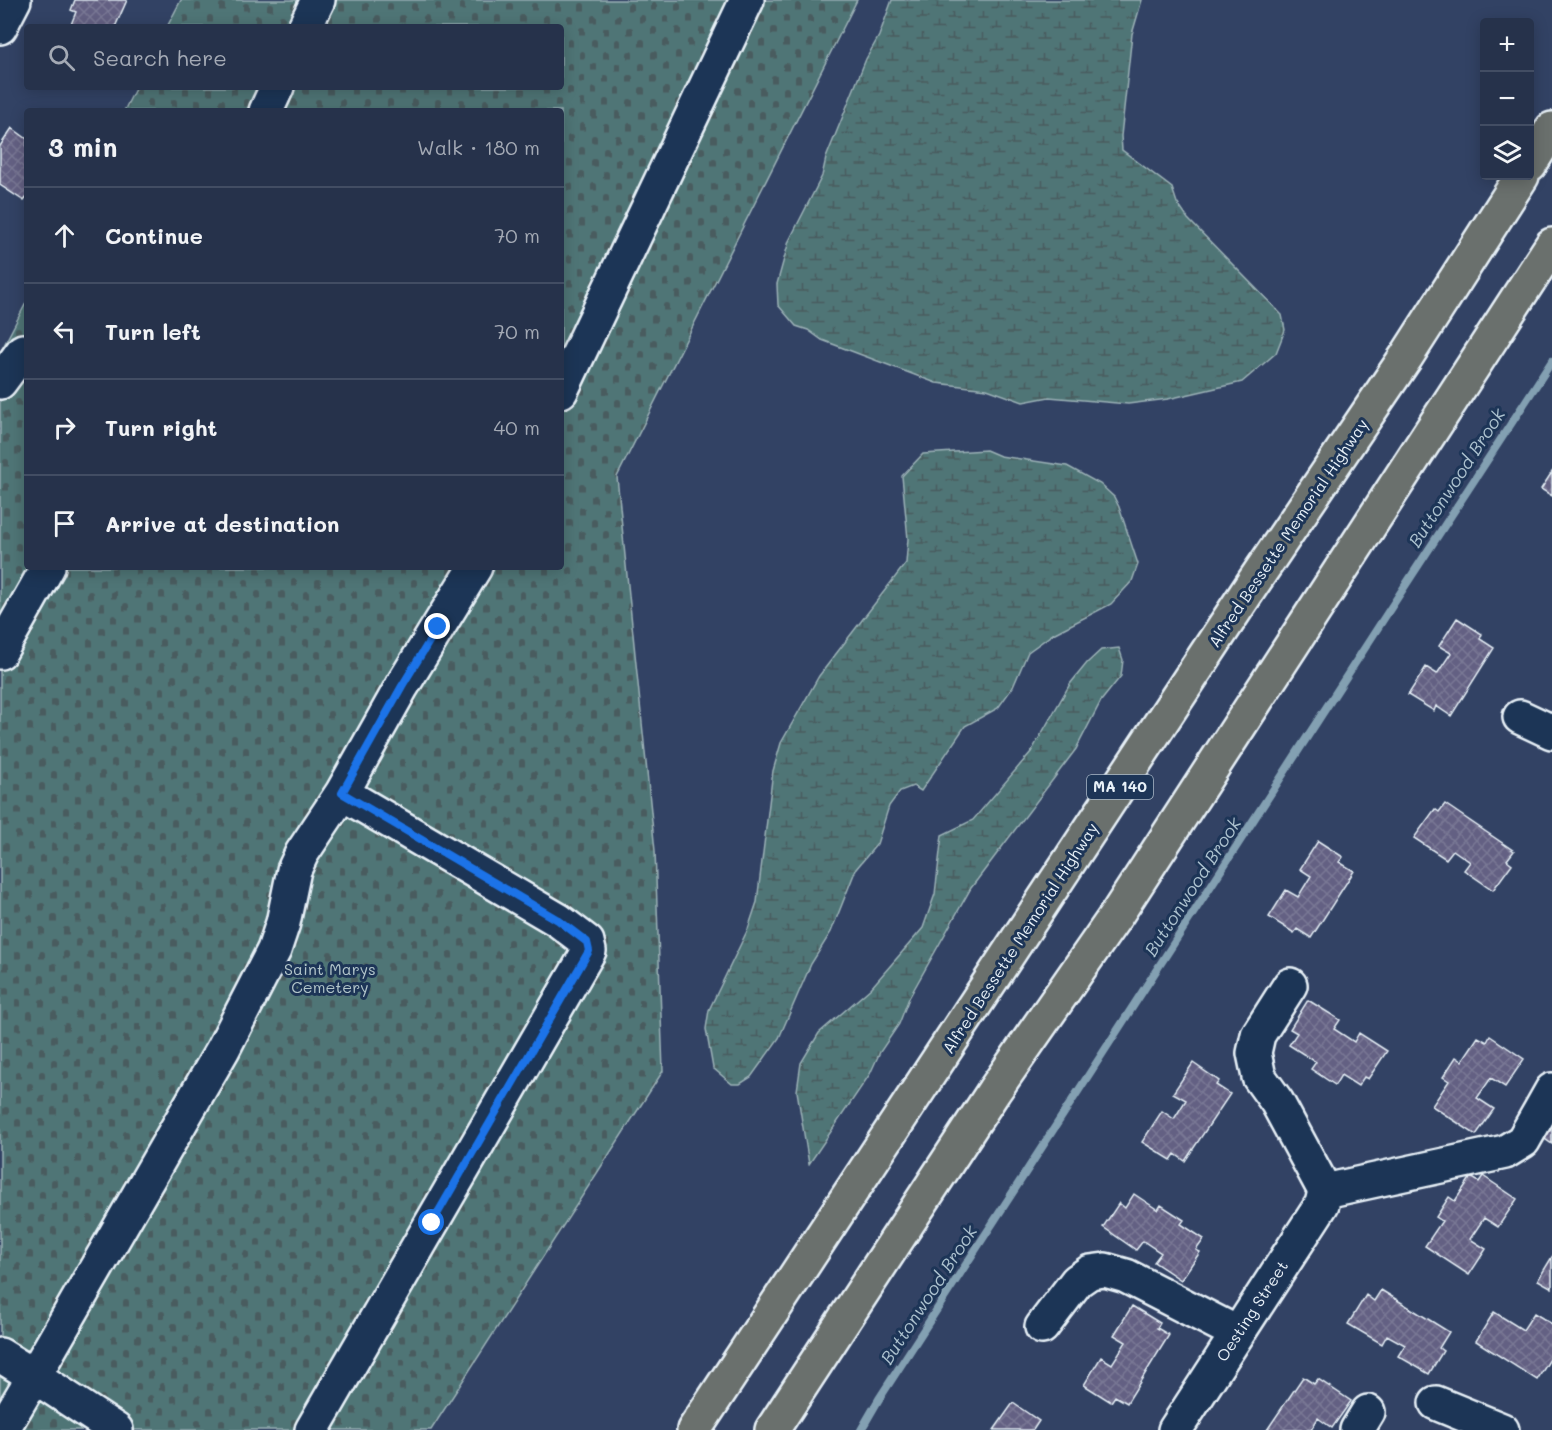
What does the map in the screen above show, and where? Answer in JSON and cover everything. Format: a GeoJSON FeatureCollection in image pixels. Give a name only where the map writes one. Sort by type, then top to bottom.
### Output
{"type":"FeatureCollection","features":[{"type":"Feature","properties":{"kind":"highway"},"geometry":{"type":"LineString","coordinates":[[1534,158],[1552,129]]}},
{"type":"Feature","properties":{"kind":"highway","name":"Alfred Bessette Memorial Highway"},"geometry":{"type":"LineString","coordinates":[[694,1430],[1247,593],[1406,357],[1519,180]]}},
{"type":"Feature","properties":{"kind":"highway"},"geometry":{"type":"LineString","coordinates":[[772,1430],[994,1091],[1147,868],[1552,245]]}},
{"type":"Feature","properties":{"kind":"street"},"geometry":{"type":"LineString","coordinates":[[0,27],[14,0]]}},
{"type":"Feature","properties":{"kind":"street"},"geometry":{"type":"LineString","coordinates":[[306,24],[318,0]]}},
{"type":"Feature","properties":{"kind":"street"},"geometry":{"type":"LineString","coordinates":[[564,385],[747,0]]}},
{"type":"Feature","properties":{"kind":"street"},"geometry":{"type":"LineString","coordinates":[[267,108],[276,90]]}},
{"type":"Feature","properties":{"kind":"street"},"geometry":{"type":"LineString","coordinates":[[0,382],[24,351]]}},
{"type":"Feature","properties":{"kind":"street"},"geometry":{"type":"LineString","coordinates":[[0,652],[46,570]]}},
{"type":"Feature","properties":{"kind":"street"},"geometry":{"type":"LineString","coordinates":[[2,1430],[223,1049],[274,950],[298,862],[342,793],[402,686],[473,570]]}},
{"type":"Feature","properties":{"kind":"street"},"geometry":{"type":"LineString","coordinates":[[1520,717],[1552,732]]}},
{"type":"Feature","properties":{"kind":"street"},"geometry":{"type":"LineString","coordinates":[[312,1430],[589,951],[587,942],[558,920],[342,793]]}},
{"type":"Feature","properties":{"kind":"street"},"geometry":{"type":"LineString","coordinates":[[1290,985],[1258,1035],[1254,1053],[1259,1077],[1277,1102],[1325,1191],[1505,1152],[1523,1141],[1552,1090]]}},
{"type":"Feature","properties":{"kind":"street","name":"Oesting Street"},"geometry":{"type":"LineString","coordinates":[[1176,1430],[1322,1204],[1325,1191]]}},
{"type":"Feature","properties":{"kind":"street"},"geometry":{"type":"LineString","coordinates":[[1042,1327],[1077,1281],[1090,1272],[1105,1270],[1126,1276],[1237,1333]]}},
{"type":"Feature","properties":{"kind":"street"},"geometry":{"type":"LineString","coordinates":[[0,1355],[116,1430]]}},
{"type":"Feature","properties":{"kind":"street"},"geometry":{"type":"LineString","coordinates":[[1436,1403],[1502,1430]]}},
{"type":"Feature","properties":{"kind":"green space","name":"Saint Marys Cemetery"},"geometry":{"type":"Polygon","coordinates":[[[181,0],[857,0],[617,477],[655,851],[663,1071],[431,1430],[0,1430],[0,353],[24,307],[24,570],[564,570],[564,108],[126,108],[134,90],[564,90],[564,24],[169,24],[181,0]]]}},
{"type":"Feature","properties":{"kind":"green space"},"geometry":{"type":"Polygon","coordinates":[[[892,0],[1142,0],[1132,34],[1121,136],[1122,150],[1172,188],[1177,203],[1188,219],[1282,315],[1285,330],[1276,353],[1242,382],[1168,399],[1128,404],[1049,397],[1023,402],[987,389],[936,383],[822,340],[808,330],[796,326],[778,305],[777,284],[789,241],[822,176],[826,158],[866,59],[879,36],[892,0]]]}},
{"type":"Feature","properties":{"kind":"green space"},"geometry":{"type":"Polygon","coordinates":[[[986,450],[1000,456],[1067,466],[1100,484],[1114,497],[1119,507],[1138,564],[1132,581],[1111,604],[1053,634],[1028,652],[1013,687],[998,708],[965,726],[921,791],[913,786],[900,791],[889,806],[877,844],[856,869],[831,932],[811,964],[779,1038],[751,1077],[740,1084],[732,1084],[713,1068],[706,1029],[709,1010],[748,929],[757,902],[773,771],[781,743],[819,676],[906,563],[908,539],[902,476],[923,454],[986,450]]]}},
{"type":"Feature","properties":{"kind":"green space"},"geometry":{"type":"Polygon","coordinates":[[[1119,648],[1123,660],[1121,676],[1101,701],[1076,749],[971,888],[909,998],[899,1024],[880,1052],[870,1074],[809,1164],[797,1091],[801,1063],[819,1033],[871,988],[923,928],[935,894],[942,835],[973,820],[1031,752],[1070,684],[1087,663],[1101,650],[1119,648]]]}},
{"type":"Feature","properties":{"kind":"building"},"geometry":{"type":"Polygon","coordinates":[[[75,0],[127,0],[116,24],[71,24],[76,12],[71,10],[75,0]]]}},
{"type":"Feature","properties":{"kind":"building"},"geometry":{"type":"Polygon","coordinates":[[[12,128],[24,137],[24,201],[0,185],[0,146],[12,128]]]}},
{"type":"Feature","properties":{"kind":"building"},"geometry":{"type":"Polygon","coordinates":[[[1552,472],[1552,496],[1541,489],[1552,472]]]}},
{"type":"Feature","properties":{"kind":"building"},"geometry":{"type":"Polygon","coordinates":[[[1457,618],[1482,634],[1480,639],[1494,648],[1451,716],[1436,706],[1434,711],[1408,695],[1426,667],[1437,674],[1451,653],[1439,646],[1457,618]]]}},
{"type":"Feature","properties":{"kind":"building"},"geometry":{"type":"Polygon","coordinates":[[[1445,804],[1514,851],[1507,860],[1512,864],[1493,890],[1464,870],[1470,862],[1453,850],[1446,859],[1414,838],[1435,809],[1439,812],[1445,804]]]}},
{"type":"Feature","properties":{"kind":"building"},"geometry":{"type":"Polygon","coordinates":[[[1318,841],[1343,857],[1339,862],[1354,871],[1311,938],[1297,929],[1294,933],[1269,917],[1286,890],[1298,897],[1311,876],[1300,869],[1318,841]]]}},
{"type":"Feature","properties":{"kind":"building"},"geometry":{"type":"Polygon","coordinates":[[[1308,1000],[1340,1020],[1334,1029],[1354,1042],[1359,1033],[1387,1051],[1368,1079],[1364,1077],[1358,1086],[1341,1075],[1335,1085],[1311,1069],[1316,1062],[1289,1045],[1297,1033],[1290,1029],[1308,1000]]]}},
{"type":"Feature","properties":{"kind":"building"},"geometry":{"type":"Polygon","coordinates":[[[1490,1036],[1524,1059],[1505,1087],[1491,1078],[1477,1098],[1494,1109],[1476,1135],[1432,1106],[1449,1081],[1443,1077],[1456,1057],[1462,1061],[1478,1037],[1487,1042],[1490,1036]]]}},
{"type":"Feature","properties":{"kind":"building"},"geometry":{"type":"Polygon","coordinates":[[[1193,1063],[1219,1081],[1216,1085],[1230,1094],[1185,1161],[1175,1154],[1171,1160],[1142,1142],[1162,1111],[1174,1119],[1186,1100],[1173,1093],[1193,1063]]]}},
{"type":"Feature","properties":{"kind":"building"},"geometry":{"type":"Polygon","coordinates":[[[1552,1123],[1552,1144],[1542,1137],[1552,1123]]]}},
{"type":"Feature","properties":{"kind":"building"},"geometry":{"type":"Polygon","coordinates":[[[1483,1176],[1517,1199],[1498,1227],[1484,1218],[1470,1239],[1486,1249],[1469,1275],[1425,1246],[1442,1221],[1436,1217],[1449,1197],[1455,1201],[1471,1177],[1479,1182],[1483,1176]]]}},
{"type":"Feature","properties":{"kind":"building"},"geometry":{"type":"Polygon","coordinates":[[[1134,1194],[1158,1210],[1161,1205],[1184,1220],[1181,1224],[1204,1239],[1196,1250],[1200,1252],[1181,1280],[1154,1262],[1161,1253],[1143,1241],[1136,1250],[1103,1227],[1119,1203],[1125,1208],[1134,1194]]]}},
{"type":"Feature","properties":{"kind":"building"},"geometry":{"type":"Polygon","coordinates":[[[1552,1257],[1552,1288],[1538,1280],[1552,1257]]]}},
{"type":"Feature","properties":{"kind":"building"},"geometry":{"type":"Polygon","coordinates":[[[1381,1290],[1449,1332],[1439,1348],[1443,1351],[1429,1374],[1398,1356],[1405,1345],[1387,1335],[1382,1344],[1348,1324],[1366,1295],[1374,1301],[1381,1290]]]}},
{"type":"Feature","properties":{"kind":"building"},"geometry":{"type":"Polygon","coordinates":[[[1132,1306],[1160,1323],[1157,1328],[1169,1335],[1127,1403],[1115,1396],[1111,1402],[1084,1385],[1101,1357],[1112,1364],[1126,1342],[1114,1335],[1132,1306]]]}},
{"type":"Feature","properties":{"kind":"building"},"geometry":{"type":"Polygon","coordinates":[[[1494,1312],[1523,1330],[1534,1313],[1552,1324],[1552,1356],[1537,1380],[1476,1341],[1494,1312]]]}},
{"type":"Feature","properties":{"kind":"building"},"geometry":{"type":"Polygon","coordinates":[[[1303,1377],[1314,1384],[1318,1379],[1351,1401],[1332,1428],[1318,1418],[1311,1430],[1267,1430],[1303,1377]]]}},
{"type":"Feature","properties":{"kind":"building"},"geometry":{"type":"Polygon","coordinates":[[[1013,1403],[1039,1421],[1033,1430],[994,1430],[1013,1403]]]}},
{"type":"Feature","properties":{"kind":"waterway","name":"Buttonwood Brook"},"geometry":{"type":"LineString","coordinates":[[861,1430],[1552,361]]}},
{"type":"Feature","properties":{"kind":"route"},"geometry":{"type":"LineString","coordinates":[[432,1223],[589,951],[587,942],[577,932],[342,793],[438,627]]}}]}
